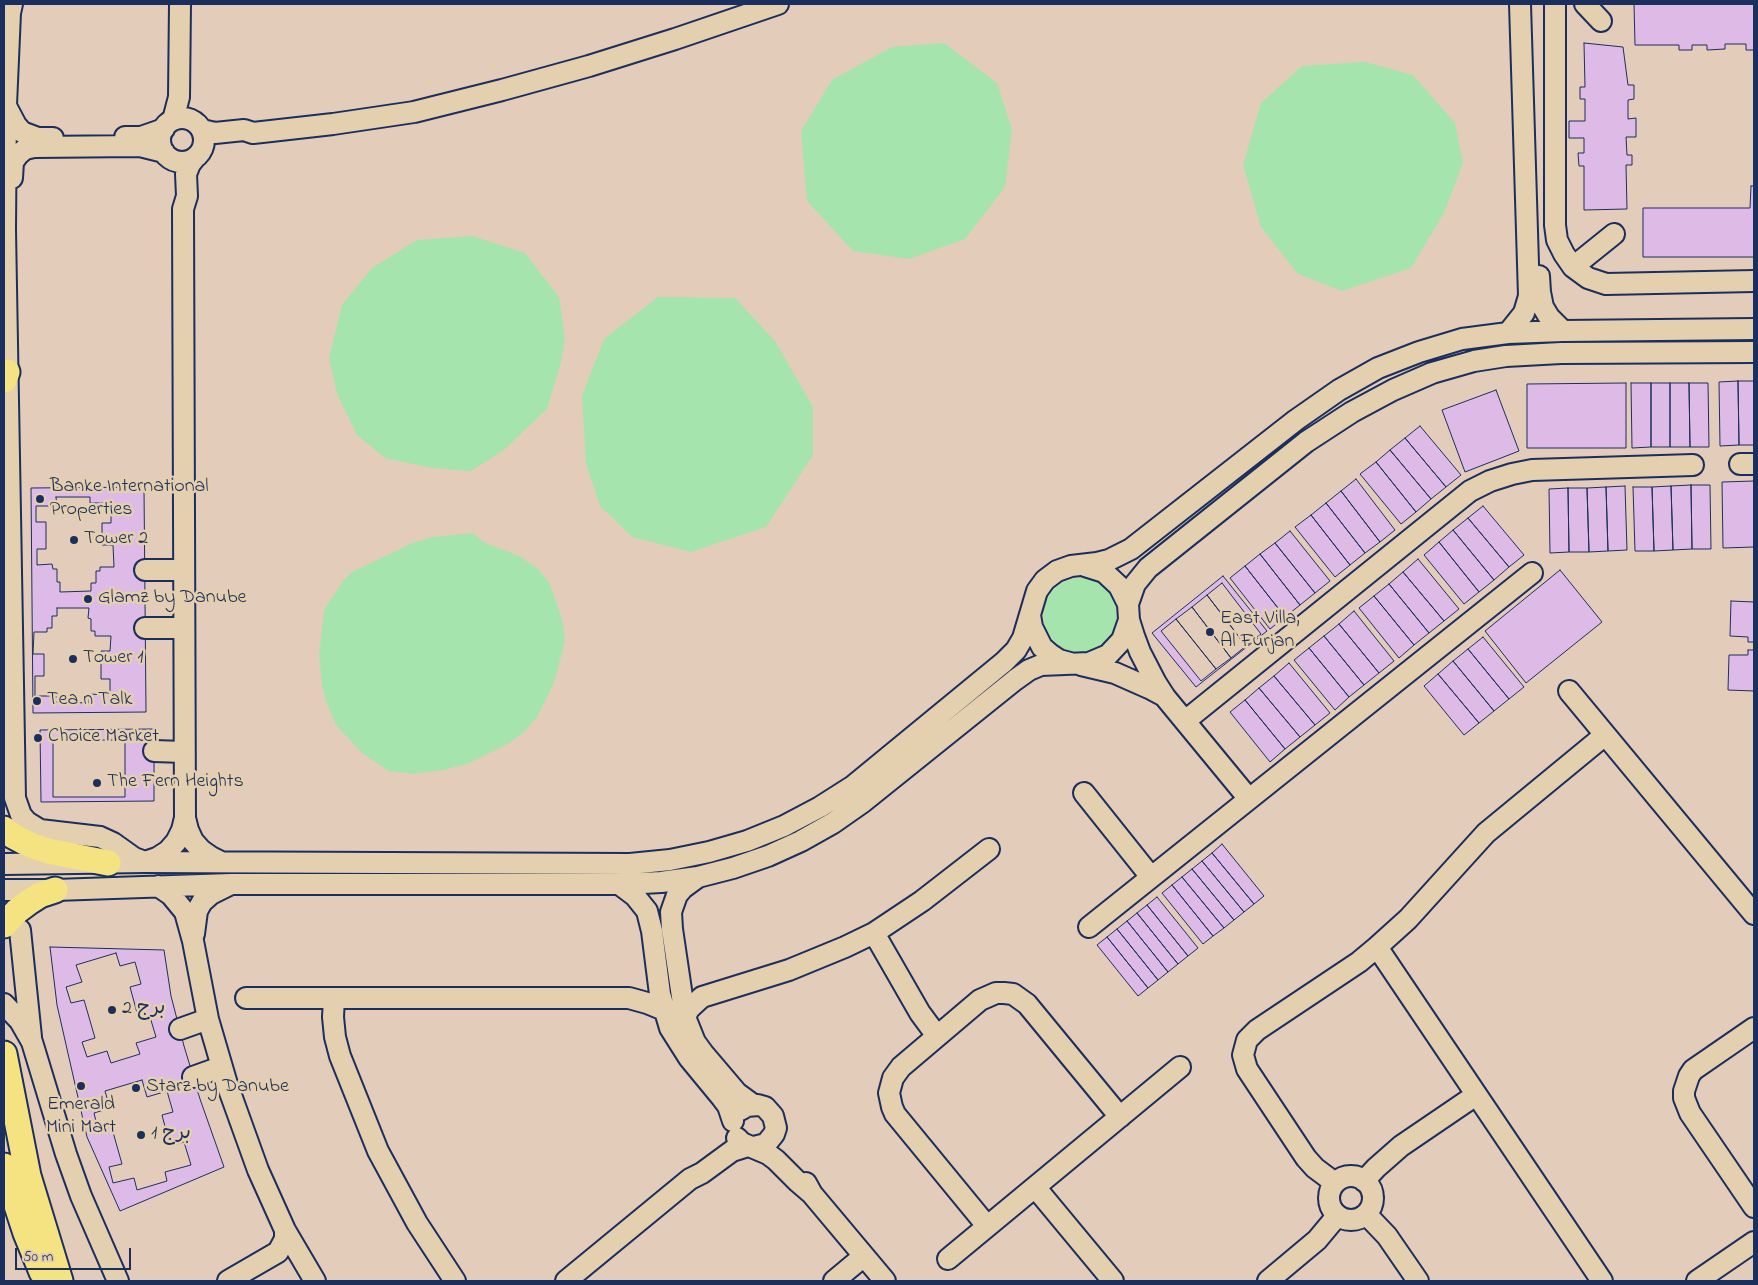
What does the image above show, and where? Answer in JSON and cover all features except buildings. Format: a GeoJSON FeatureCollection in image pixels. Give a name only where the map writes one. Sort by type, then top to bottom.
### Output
{"type":"FeatureCollection","features":[{"type":"Feature","properties":{"kind":"main road"},"geometry":{"type":"LineString","coordinates":[[4,829],[30,845],[48,851],[108,863]]}},
{"type":"Feature","properties":{"kind":"main road"},"geometry":{"type":"LineString","coordinates":[[12,928],[17,911],[40,895],[55,890]]}},
{"type":"Feature","properties":{"kind":"main road"},"geometry":{"type":"LineString","coordinates":[[4,1054],[28,1176],[60,1281]]}},
{"type":"Feature","properties":{"kind":"main road"},"geometry":{"type":"LineString","coordinates":[[4,1166],[8,1188],[47,1281]]}},
{"type":"Feature","properties":{"kind":"street"},"geometry":{"type":"LineString","coordinates":[[12,4],[6,106],[5,376],[15,798],[21,815],[27,822],[40,830],[100,837],[113,843],[134,858],[145,862],[158,858],[168,851],[176,842],[185,818]]}},
{"type":"Feature","properties":{"kind":"street"},"geometry":{"type":"LineString","coordinates":[[180,4],[179,97],[161,141],[166,155],[176,168],[179,201],[183,209]]}},
{"type":"Feature","properties":{"kind":"street"},"geometry":{"type":"LineString","coordinates":[[5,230],[11,217],[12,171],[14,162],[25,149],[34,147],[140,146],[181,162],[199,146],[218,141],[245,138],[253,133],[366,120],[414,112],[545,79],[632,53],[778,4]]}},
{"type":"Feature","properties":{"kind":"street"},"geometry":{"type":"LineString","coordinates":[[1508,333],[1524,313],[1529,296],[1520,4]]}},
{"type":"Feature","properties":{"kind":"street"},"geometry":{"type":"LineString","coordinates":[[1532,4],[1540,292],[1542,304],[1546,312],[1563,330]]}},
{"type":"Feature","properties":{"kind":"street"},"geometry":{"type":"LineString","coordinates":[[1555,4],[1555,225],[1557,240],[1573,267],[1588,278],[1606,284],[1754,281]]}},
{"type":"Feature","properties":{"kind":"street"},"geometry":{"type":"LineString","coordinates":[[1585,4],[1601,21]]}},
{"type":"Feature","properties":{"kind":"street"},"geometry":{"type":"LineString","coordinates":[[6,106],[16,126],[22,132],[38,138],[134,137],[148,135],[186,119],[193,121],[199,146],[186,174],[187,196],[183,209],[185,818],[193,841],[211,858],[222,862]]}},
{"type":"Feature","properties":{"kind":"street"},"geometry":{"type":"LineString","coordinates":[[1573,267],[1614,234]]}},
{"type":"Feature","properties":{"kind":"street"},"geometry":{"type":"LineString","coordinates":[[4,864],[222,862],[630,864],[670,860],[709,852],[747,841],[784,826],[820,807],[853,786],[996,669],[1016,650],[1023,638],[1037,591],[1045,580],[1057,571],[1071,566],[1085,566],[1109,560],[1131,549],[1296,420],[1339,390],[1378,368],[1419,352],[1462,339],[1508,333],[1563,330],[1754,329]]}},
{"type":"Feature","properties":{"kind":"street"},"geometry":{"type":"LineString","coordinates":[[4,890],[231,884],[619,884],[662,882],[698,877],[733,868],[768,856],[801,841],[833,823],[863,802],[1029,670],[1042,665],[1074,664],[1100,660],[1122,640],[1135,584],[1148,568],[1306,442],[1352,412],[1393,390],[1432,372],[1474,361],[1506,356],[1561,353],[1754,352]]}},
{"type":"Feature","properties":{"kind":"street"},"geometry":{"type":"LineString","coordinates":[[1185,721],[1470,491],[1512,474],[1532,470],[1693,465]]}},
{"type":"Feature","properties":{"kind":"street"},"geometry":{"type":"LineString","coordinates":[[1085,566],[1104,572],[1113,578],[1124,594],[1140,652],[1147,668],[1165,697],[1249,799]]}},
{"type":"Feature","properties":{"kind":"street"},"geometry":{"type":"LineString","coordinates":[[145,570],[184,570]]}},
{"type":"Feature","properties":{"kind":"street"},"geometry":{"type":"LineString","coordinates":[[1090,927],[1532,572]]}},
{"type":"Feature","properties":{"kind":"street"},"geometry":{"type":"LineString","coordinates":[[1032,604],[1030,616],[1032,627],[1042,646],[1050,654],[1074,664],[1115,673],[1165,697]]}},
{"type":"Feature","properties":{"kind":"street"},"geometry":{"type":"LineString","coordinates":[[145,628],[184,628]]}},
{"type":"Feature","properties":{"kind":"street"},"geometry":{"type":"LineString","coordinates":[[1569,691],[1754,914]]}},
{"type":"Feature","properties":{"kind":"street"},"geometry":{"type":"LineString","coordinates":[[1335,1183],[1315,1168],[1301,1150],[1247,1069],[1243,1054],[1244,1047],[1252,1034],[1378,948],[1408,919],[1486,833],[1606,735]]}},
{"type":"Feature","properties":{"kind":"street"},"geometry":{"type":"LineString","coordinates":[[154,751],[184,752]]}},
{"type":"Feature","properties":{"kind":"street"},"geometry":{"type":"LineString","coordinates":[[1084,793],[1151,877]]}},
{"type":"Feature","properties":{"kind":"street"},"geometry":{"type":"LineString","coordinates":[[685,1017],[695,1002],[702,997],[789,970],[874,933],[922,901],[989,849]]}},
{"type":"Feature","properties":{"kind":"street"},"geometry":{"type":"LineString","coordinates":[[698,877],[683,888],[674,904],[672,921],[685,1017],[695,1042],[737,1093],[752,1104],[770,1110],[782,1150],[805,1181],[812,1194]]}},
{"type":"Feature","properties":{"kind":"street"},"geometry":{"type":"LineString","coordinates":[[193,941],[197,911],[202,902],[211,894],[231,884]]}},
{"type":"Feature","properties":{"kind":"street"},"geometry":{"type":"LineString","coordinates":[[619,884],[635,896],[647,911],[651,926],[656,970],[664,1010],[670,1028],[677,1042],[728,1106],[738,1139],[776,1160],[812,1194],[884,1281]]}},
{"type":"Feature","properties":{"kind":"street"},"geometry":{"type":"LineString","coordinates":[[158,886],[171,895],[185,912],[193,941],[208,1019],[221,1067],[247,1142],[285,1230],[311,1275]]}},
{"type":"Feature","properties":{"kind":"street"},"geometry":{"type":"LineString","coordinates":[[12,928],[32,1042],[66,1154],[81,1196],[118,1281]]}},
{"type":"Feature","properties":{"kind":"street"},"geometry":{"type":"LineString","coordinates":[[874,933],[920,1013],[937,1036]]}},
{"type":"Feature","properties":{"kind":"street"},"geometry":{"type":"LineString","coordinates":[[1378,948],[1602,1281]]}},
{"type":"Feature","properties":{"kind":"street"},"geometry":{"type":"LineString","coordinates":[[629,998],[644,991],[656,970],[677,965]]}},
{"type":"Feature","properties":{"kind":"street"},"geometry":{"type":"LineString","coordinates":[[677,965],[691,982],[700,985],[709,986],[749,981]]}},
{"type":"Feature","properties":{"kind":"street"},"geometry":{"type":"LineString","coordinates":[[987,1226],[896,1114],[890,1100],[890,1086],[896,1072],[937,1036],[988,996],[996,993],[1013,994],[1027,1004],[1120,1117]]}},
{"type":"Feature","properties":{"kind":"street"},"geometry":{"type":"LineString","coordinates":[[246,998],[629,998],[664,1010]]}},
{"type":"Feature","properties":{"kind":"street"},"geometry":{"type":"LineString","coordinates":[[334,998],[333,1018],[340,1056],[378,1151],[417,1223],[455,1281]]}},
{"type":"Feature","properties":{"kind":"street"},"geometry":{"type":"LineString","coordinates":[[4,1004],[20,1021],[32,1042]]}},
{"type":"Feature","properties":{"kind":"street"},"geometry":{"type":"LineString","coordinates":[[180,1029],[208,1019]]}},
{"type":"Feature","properties":{"kind":"street"},"geometry":{"type":"LineString","coordinates":[[1754,1028],[1693,1070],[1684,1091],[1686,1106],[1754,1207]]}},
{"type":"Feature","properties":{"kind":"street"},"geometry":{"type":"LineString","coordinates":[[193,1077],[221,1067]]}},
{"type":"Feature","properties":{"kind":"street"},"geometry":{"type":"LineString","coordinates":[[948,1259],[1180,1067]]}},
{"type":"Feature","properties":{"kind":"street"},"geometry":{"type":"LineString","coordinates":[[1364,1180],[1402,1146],[1476,1095]]}},
{"type":"Feature","properties":{"kind":"street"},"geometry":{"type":"LineString","coordinates":[[566,1281],[690,1179],[722,1146],[738,1112],[752,1104]]}},
{"type":"Feature","properties":{"kind":"street"},"geometry":{"type":"LineString","coordinates":[[690,1179],[702,1173],[732,1151],[766,1144],[776,1128]]}},
{"type":"Feature","properties":{"kind":"street"},"geometry":{"type":"LineString","coordinates":[[1346,1176],[1364,1180],[1370,1186],[1372,1193],[1371,1208],[1366,1214],[1355,1220],[1343,1219],[1337,1216],[1330,1206],[1329,1200],[1329,1194],[1335,1183],[1346,1176]]}},
{"type":"Feature","properties":{"kind":"street"},"geometry":{"type":"LineString","coordinates":[[1035,1187],[1113,1281]]}},
{"type":"Feature","properties":{"kind":"street"},"geometry":{"type":"LineString","coordinates":[[1366,1214],[1387,1236],[1418,1281]]}},
{"type":"Feature","properties":{"kind":"street"},"geometry":{"type":"LineString","coordinates":[[1268,1281],[1317,1240],[1337,1216]]}},
{"type":"Feature","properties":{"kind":"street"},"geometry":{"type":"LineString","coordinates":[[228,1281],[278,1252],[285,1238],[285,1230]]}},
{"type":"Feature","properties":{"kind":"street"},"geometry":{"type":"LineString","coordinates":[[1697,1281],[1754,1242]]}},
{"type":"Feature","properties":{"kind":"street"},"geometry":{"type":"LineString","coordinates":[[834,1281],[864,1256]]}},
{"type":"Feature","properties":{"kind":"street"},"geometry":{"type":"LineString","coordinates":[[251,1281],[286,1264],[293,1263],[311,1275]]}},
{"type":"Feature","properties":{"kind":"green space"},"geometry":{"type":"Polygon","coordinates":[[[944,43],[997,83],[1012,129],[1005,187],[965,239],[909,259],[853,251],[807,201],[801,131],[832,80],[892,47],[944,43]]]}},
{"type":"Feature","properties":{"kind":"green space"},"geometry":{"type":"Polygon","coordinates":[[[1365,62],[1413,75],[1455,123],[1463,163],[1444,213],[1411,268],[1342,291],[1298,274],[1261,227],[1243,165],[1261,103],[1302,66],[1365,62]]]}},
{"type":"Feature","properties":{"kind":"green space"},"geometry":{"type":"Polygon","coordinates":[[[472,236],[525,253],[559,297],[565,338],[561,362],[547,409],[504,450],[471,471],[431,468],[385,458],[357,435],[337,394],[329,358],[342,305],[372,268],[417,240],[472,236]]]}},
{"type":"Feature","properties":{"kind":"green space"},"geometry":{"type":"Polygon","coordinates":[[[658,297],[735,298],[775,341],[813,407],[813,455],[766,527],[691,552],[632,537],[600,506],[586,464],[582,396],[604,339],[658,297]]]}},
{"type":"Feature","properties":{"kind":"green space"},"geometry":{"type":"Polygon","coordinates":[[[473,533],[483,542],[519,556],[537,568],[549,582],[562,619],[565,641],[554,683],[537,717],[524,732],[509,743],[467,764],[443,770],[413,774],[389,771],[362,753],[336,725],[326,701],[322,685],[319,655],[324,610],[343,581],[352,572],[415,542],[433,537],[473,533]]]}},
{"type":"Feature","properties":{"kind":"green space"},"geometry":{"type":"Polygon","coordinates":[[[1073,578],[1087,578],[1101,584],[1111,594],[1117,608],[1115,629],[1101,646],[1087,652],[1073,652],[1059,646],[1049,636],[1043,622],[1043,608],[1049,594],[1059,584],[1073,578]]]}},
{"type":"Feature","properties":{"kind":"place","name":"Banke International Properties"},"geometry":{"type":"Point","coordinates":[40,499]}},
{"type":"Feature","properties":{"kind":"place","name":"Tower 2"},"geometry":{"type":"Point","coordinates":[74,540]}},
{"type":"Feature","properties":{"kind":"place","name":"Glamz by Danube"},"geometry":{"type":"Point","coordinates":[88,599]}},
{"type":"Feature","properties":{"kind":"place","name":"East Villa, Al Furjan"},"geometry":{"type":"Point","coordinates":[1210,632]}},
{"type":"Feature","properties":{"kind":"place","name":"Tower 1"},"geometry":{"type":"Point","coordinates":[73,659]}},
{"type":"Feature","properties":{"kind":"place","name":"Tea n Talk"},"geometry":{"type":"Point","coordinates":[37,701]}},
{"type":"Feature","properties":{"kind":"place","name":"Choice Market"},"geometry":{"type":"Point","coordinates":[38,738]}},
{"type":"Feature","properties":{"kind":"place","name":"The Fern Heights"},"geometry":{"type":"Point","coordinates":[97,783]}},
{"type":"Feature","properties":{"kind":"place","name":"برج 2"},"geometry":{"type":"Point","coordinates":[112,1010]}},
{"type":"Feature","properties":{"kind":"place","name":"Emerald Mini Mart"},"geometry":{"type":"Point","coordinates":[81,1086]}},
{"type":"Feature","properties":{"kind":"place","name":"Starz by Danube"},"geometry":{"type":"Point","coordinates":[136,1088]}},
{"type":"Feature","properties":{"kind":"place","name":"برج 1"},"geometry":{"type":"Point","coordinates":[141,1135]}}]}
